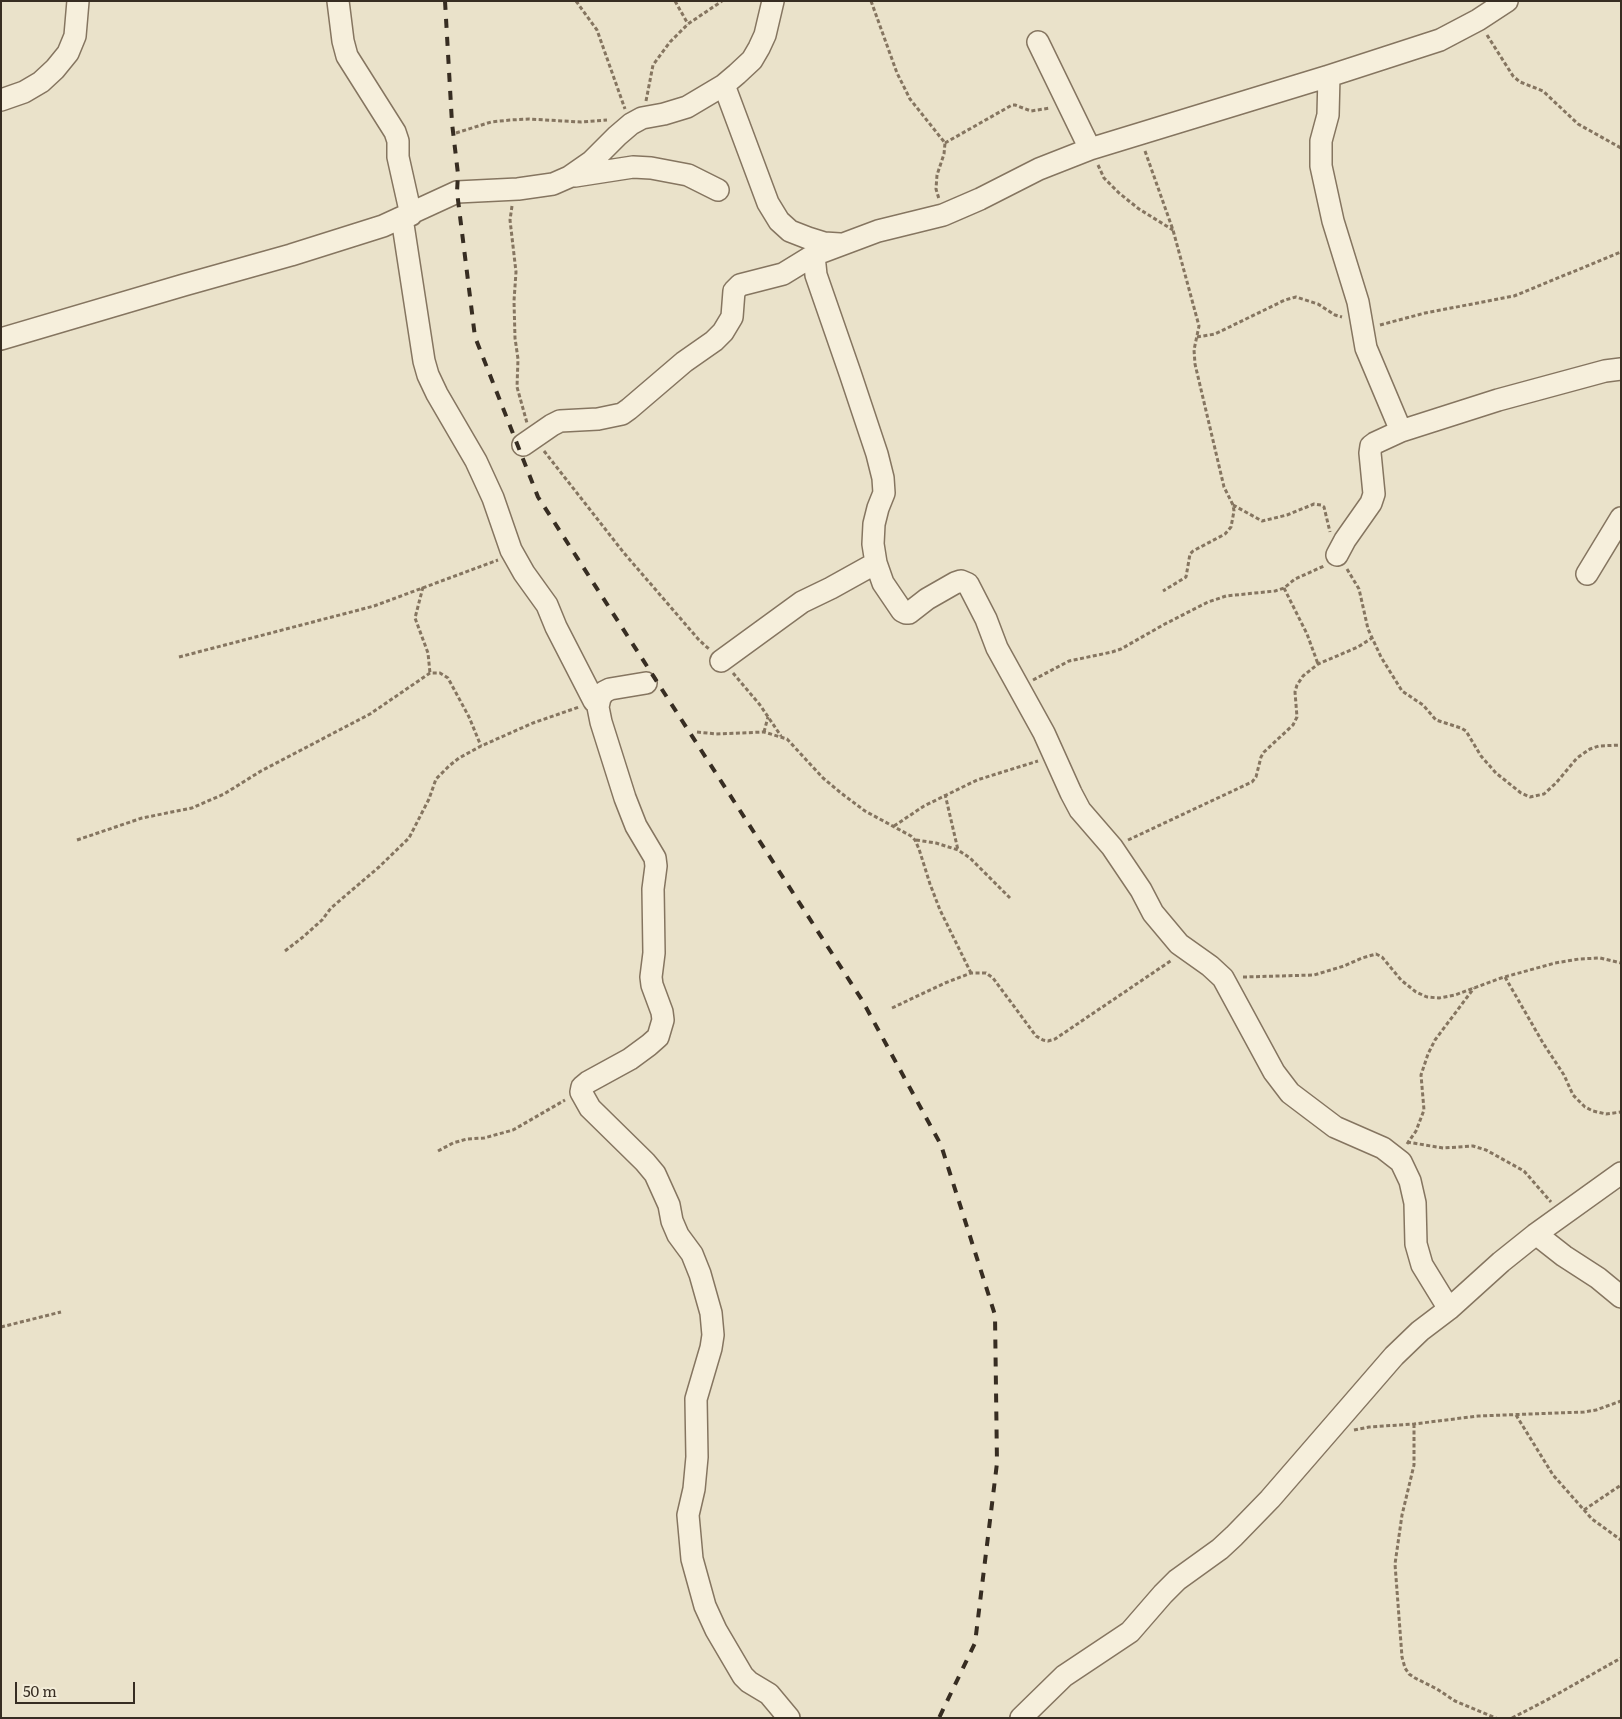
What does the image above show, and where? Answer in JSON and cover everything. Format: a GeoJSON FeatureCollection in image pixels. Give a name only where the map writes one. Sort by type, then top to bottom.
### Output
{"type":"FeatureCollection","features":[{"type":"Feature","properties":{"kind":"street"},"geometry":{"type":"LineString","coordinates":[[1,100],[24,92],[41,82],[55,70],[68,53],[75,36],[78,1]]}},
{"type":"Feature","properties":{"kind":"street"},"geometry":{"type":"LineString","coordinates":[[338,1],[347,56],[395,132],[398,141],[398,157],[424,361],[428,375],[449,416],[476,461],[493,498],[514,555],[529,581],[543,598],[594,701]]}},
{"type":"Feature","properties":{"kind":"street"},"geometry":{"type":"LineString","coordinates":[[570,177],[592,161],[633,120],[687,107],[724,85],[752,60],[759,48],[765,35],[773,1]]}},
{"type":"Feature","properties":{"kind":"street"},"geometry":{"type":"LineString","coordinates":[[528,442],[560,421],[598,419],[622,414],[629,409],[684,362],[724,332],[732,317],[733,295],[736,288],[787,273],[814,255],[840,244],[878,231],[943,216],[980,200],[1039,169],[1090,148],[1330,76],[1440,40],[1475,10],[1507,1]]}},
{"type":"Feature","properties":{"kind":"street"},"geometry":{"type":"LineString","coordinates":[[1038,42],[1090,148]]}},
{"type":"Feature","properties":{"kind":"street"},"geometry":{"type":"LineString","coordinates":[[1330,76],[1328,115],[1321,140],[1321,166],[1333,221],[1362,323],[1366,348],[1401,431]]}},
{"type":"Feature","properties":{"kind":"street"},"geometry":{"type":"LineString","coordinates":[[724,85],[768,203],[780,222],[790,230],[808,238],[840,244]]}},
{"type":"Feature","properties":{"kind":"street"},"geometry":{"type":"LineString","coordinates":[[1,339],[383,226],[457,192],[518,189],[553,184],[570,177],[633,167],[651,168],[688,175],[718,190]]}},
{"type":"Feature","properties":{"kind":"street"},"geometry":{"type":"LineString","coordinates":[[814,255],[816,275],[877,454],[883,478],[884,493],[874,524],[873,544],[876,563],[883,583],[902,611],[909,613],[927,599],[955,583],[966,581],[986,619],[997,648],[1044,733],[1080,810],[1112,847],[1141,890],[1153,913],[1179,944],[1210,966],[1223,978],[1274,1072],[1290,1093],[1335,1127],[1382,1148],[1404,1152],[1415,1204],[1416,1244],[1422,1265],[1449,1309]]}},
{"type":"Feature","properties":{"kind":"street"},"geometry":{"type":"LineString","coordinates":[[1339,557],[1345,540],[1371,503],[1374,494],[1371,446],[1383,438],[1498,400],[1568,380],[1621,369]]}},
{"type":"Feature","properties":{"kind":"street"},"geometry":{"type":"LineString","coordinates":[[1587,574],[1621,518]]}},
{"type":"Feature","properties":{"kind":"street"},"geometry":{"type":"LineString","coordinates":[[721,660],[802,602],[876,563]]}},
{"type":"Feature","properties":{"kind":"street"},"geometry":{"type":"LineString","coordinates":[[646,683],[610,689],[604,692],[598,707],[625,798],[636,826],[655,858],[656,866],[653,889],[654,953],[651,978],[663,1020],[658,1037],[650,1045],[630,1059],[588,1082],[582,1087],[581,1092],[590,1108],[639,1155],[655,1174],[669,1205],[672,1221],[678,1235],[692,1254],[700,1274],[711,1313],[713,1335],[696,1399],[697,1457],[694,1489],[688,1514],[692,1559],[705,1606],[716,1630],[744,1676],[748,1682],[769,1694],[789,1718]]}},
{"type":"Feature","properties":{"kind":"street"},"geometry":{"type":"LineString","coordinates":[[1021,1718],[1064,1676],[1130,1632],[1177,1580],[1234,1536],[1270,1499],[1394,1356],[1420,1331],[1449,1309],[1501,1262],[1536,1234],[1621,1173]]}},
{"type":"Feature","properties":{"kind":"street"},"geometry":{"type":"LineString","coordinates":[[1536,1234],[1621,1296]]}},
{"type":"Feature","properties":{"kind":"path"},"geometry":{"type":"LineString","coordinates":[[576,1],[581,3],[603,42],[633,120]]}},
{"type":"Feature","properties":{"kind":"path"},"geometry":{"type":"LineString","coordinates":[[675,1],[688,24]]}},
{"type":"Feature","properties":{"kind":"path"},"geometry":{"type":"LineString","coordinates":[[633,120],[653,65],[670,42],[688,24],[722,1]]}},
{"type":"Feature","properties":{"kind":"path"},"geometry":{"type":"LineString","coordinates":[[871,1],[896,74],[910,99],[945,143],[944,154],[937,175],[936,188],[943,216]]}},
{"type":"Feature","properties":{"kind":"path"},"geometry":{"type":"LineString","coordinates":[[1475,10],[1513,76],[1520,82],[1543,91],[1578,124],[1621,148]]}},
{"type":"Feature","properties":{"kind":"path"},"geometry":{"type":"LineString","coordinates":[[945,143],[1012,105],[1036,111],[1067,102]]}},
{"type":"Feature","properties":{"kind":"path"},"geometry":{"type":"LineString","coordinates":[[456,132],[491,122],[510,120],[633,120]]}},
{"type":"Feature","properties":{"kind":"path"},"geometry":{"type":"LineString","coordinates":[[1138,134],[1174,230],[1199,326],[1194,350],[1195,364],[1224,487],[1234,511],[1231,527],[1225,534],[1197,547],[1190,554],[1186,577],[1163,591]]}},
{"type":"Feature","properties":{"kind":"path"},"geometry":{"type":"LineString","coordinates":[[1090,148],[1104,178],[1119,193],[1139,210],[1174,230]]}},
{"type":"Feature","properties":{"kind":"path"},"geometry":{"type":"LineString","coordinates":[[518,189],[511,209],[510,220],[516,272],[517,387],[528,442],[548,454],[624,553],[699,640],[721,660],[750,692],[781,736]]}},
{"type":"Feature","properties":{"kind":"path"},"geometry":{"type":"LineString","coordinates":[[1197,336],[1215,334],[1285,300],[1296,297],[1318,304],[1342,317],[1362,323],[1514,296],[1621,252]]}},
{"type":"Feature","properties":{"kind":"path"},"geometry":{"type":"LineString","coordinates":[[1233,505],[1262,522],[1287,515],[1314,504],[1324,507],[1328,528],[1339,557],[1359,589],[1372,638],[1402,691],[1423,705],[1436,720],[1462,728],[1481,756],[1496,773],[1521,793],[1530,797],[1538,796],[1548,791],[1577,758],[1590,749],[1599,746],[1621,746]]}},
{"type":"Feature","properties":{"kind":"path"},"geometry":{"type":"LineString","coordinates":[[179,656],[374,606],[514,555]]}},
{"type":"Feature","properties":{"kind":"path"},"geometry":{"type":"LineString","coordinates":[[1020,688],[1069,661],[1121,649],[1208,602],[1226,596],[1275,591],[1284,588],[1303,575],[1339,557]]}},
{"type":"Feature","properties":{"kind":"path"},"geometry":{"type":"LineString","coordinates":[[423,587],[414,618],[428,653],[430,673]]}},
{"type":"Feature","properties":{"kind":"path"},"geometry":{"type":"LineString","coordinates":[[1284,588],[1307,634],[1318,664]]}},
{"type":"Feature","properties":{"kind":"path"},"geometry":{"type":"LineString","coordinates":[[1112,847],[1252,782],[1256,778],[1264,752],[1288,730],[1297,717],[1295,692],[1303,676],[1318,664],[1358,647],[1372,638]]}},
{"type":"Feature","properties":{"kind":"path"},"geometry":{"type":"LineString","coordinates":[[77,840],[142,818],[192,808],[218,797],[282,760],[370,714],[430,673],[440,673],[448,678],[469,717],[481,746]]}},
{"type":"Feature","properties":{"kind":"path"},"geometry":{"type":"LineString","coordinates":[[285,951],[322,920],[332,908],[409,838],[429,799],[436,779],[459,758],[533,723],[594,701]]}},
{"type":"Feature","properties":{"kind":"path"},"geometry":{"type":"LineString","coordinates":[[764,732],[768,717]]}},
{"type":"Feature","properties":{"kind":"path"},"geometry":{"type":"LineString","coordinates":[[697,732],[716,734],[764,732],[787,738],[823,778],[865,811],[894,826],[915,840],[936,843],[958,850],[970,858],[1010,898]]}},
{"type":"Feature","properties":{"kind":"path"},"geometry":{"type":"LineString","coordinates":[[894,826],[945,794],[977,780],[1054,756]]}},
{"type":"Feature","properties":{"kind":"path"},"geometry":{"type":"LineString","coordinates":[[945,794],[958,850]]}},
{"type":"Feature","properties":{"kind":"path"},"geometry":{"type":"LineString","coordinates":[[915,840],[940,910],[971,973]]}},
{"type":"Feature","properties":{"kind":"path"},"geometry":{"type":"LineString","coordinates":[[892,1008],[945,983],[971,973],[980,972],[989,974],[1036,1036],[1048,1041],[1055,1039],[1187,950]]}},
{"type":"Feature","properties":{"kind":"path"},"geometry":{"type":"LineString","coordinates":[[1223,978],[1314,975],[1376,954],[1382,957],[1401,980],[1416,992],[1426,997],[1439,998],[1455,995],[1506,977],[1555,963],[1600,958],[1621,963]]}},
{"type":"Feature","properties":{"kind":"path"},"geometry":{"type":"LineString","coordinates":[[1506,977],[1542,1043],[1564,1076],[1573,1095],[1593,1112],[1606,1114],[1621,1112]]}},
{"type":"Feature","properties":{"kind":"path"},"geometry":{"type":"LineString","coordinates":[[1404,1152],[1416,1131],[1424,1110],[1421,1076],[1428,1054],[1435,1040],[1474,988]]}},
{"type":"Feature","properties":{"kind":"path"},"geometry":{"type":"LineString","coordinates":[[438,1151],[466,1139],[484,1138],[513,1130],[581,1092]]}},
{"type":"Feature","properties":{"kind":"path"},"geometry":{"type":"LineString","coordinates":[[1404,1152],[1473,1146],[1486,1150],[1502,1157],[1524,1172],[1537,1184],[1562,1215]]}},
{"type":"Feature","properties":{"kind":"path"},"geometry":{"type":"LineString","coordinates":[[1,1327],[61,1312]]}},
{"type":"Feature","properties":{"kind":"path"},"geometry":{"type":"LineString","coordinates":[[1348,1432],[1369,1427],[1414,1424],[1478,1416],[1584,1412],[1596,1410],[1621,1401]]}},
{"type":"Feature","properties":{"kind":"path"},"geometry":{"type":"LineString","coordinates":[[1516,1415],[1553,1475],[1598,1524],[1621,1540]]}},
{"type":"Feature","properties":{"kind":"path"},"geometry":{"type":"LineString","coordinates":[[1414,1424],[1414,1465],[1402,1515],[1395,1564],[1402,1657],[1405,1668],[1415,1678],[1455,1701],[1496,1718]]}},
{"type":"Feature","properties":{"kind":"path"},"geometry":{"type":"LineString","coordinates":[[1584,1510],[1621,1485]]}},
{"type":"Feature","properties":{"kind":"path"},"geometry":{"type":"LineString","coordinates":[[1512,1718],[1621,1658]]}},
{"type":"Feature","properties":{"kind":"railway"},"geometry":{"type":"LineString","coordinates":[[445,1],[452,123],[458,174],[457,192],[475,337],[538,497],[862,1000],[941,1145],[995,1315],[997,1463],[975,1643],[939,1718]]}}]}
